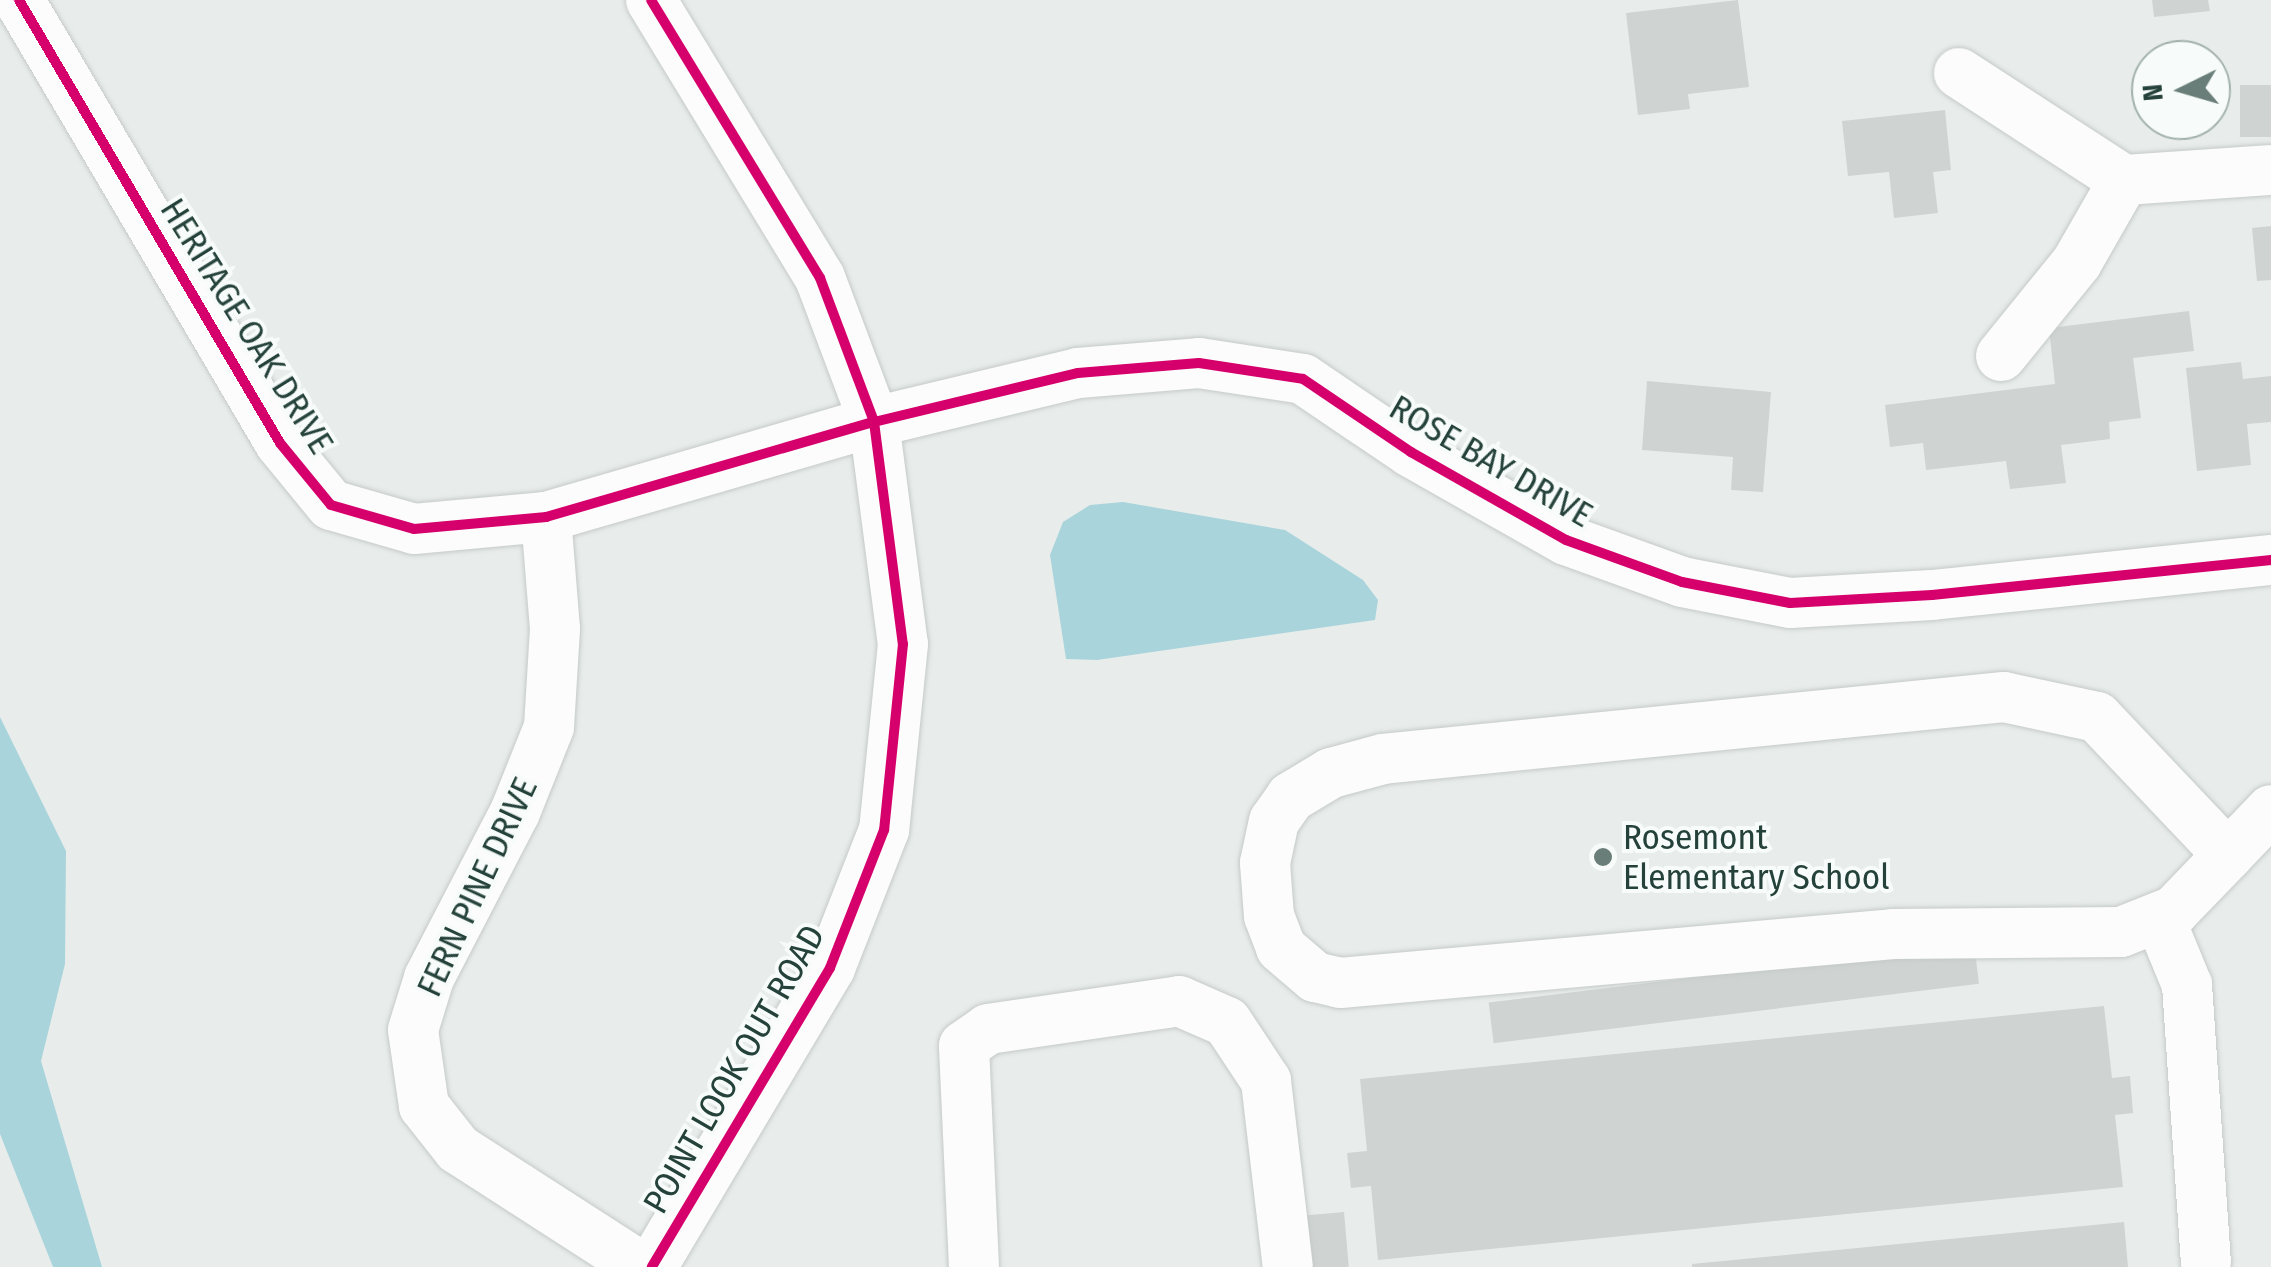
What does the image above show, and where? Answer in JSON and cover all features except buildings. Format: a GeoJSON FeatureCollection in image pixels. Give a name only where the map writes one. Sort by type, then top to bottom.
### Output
{"type":"FeatureCollection","features":[{"type":"Feature","properties":{"kind":"street","name":"HERITAGE OAK DRIVE"},"geometry":{"type":"LineString","coordinates":[[20,0],[280,443],[331,505],[414,528],[546,517],[874,422]]}},
{"type":"Feature","properties":{"kind":"street","name":"POINT LOOK OUT ROAD"},"geometry":{"type":"LineString","coordinates":[[651,0],[820,278],[874,422],[904,644],[884,830],[830,968],[652,1267]]}},
{"type":"Feature","properties":{"kind":"street"},"geometry":{"type":"LineString","coordinates":[[1959,73],[2124,180],[2271,170]]}},
{"type":"Feature","properties":{"kind":"street"},"geometry":{"type":"LineString","coordinates":[[2002,356],[2077,262],[2124,180]]}},
{"type":"Feature","properties":{"kind":"street","name":"ROSE BAY DRIVE"},"geometry":{"type":"LineString","coordinates":[[874,422],[1078,373],[1199,363],[1303,379],[1411,452],[1566,540],[1682,582],[1790,602],[1932,596],[2271,560]]}},
{"type":"Feature","properties":{"kind":"street","name":"FERN PINE DRIVE"},"geometry":{"type":"LineString","coordinates":[[546,517],[556,629],[549,727],[516,812],[428,978],[413,1030],[424,1106],[458,1149],[641,1267]]}},
{"type":"Feature","properties":{"kind":"street"},"geometry":{"type":"LineString","coordinates":[[2228,855],[2097,717],[2004,697],[1383,759],[1331,773],[1291,797],[1274,821],[1264,863],[1269,916],[1282,948],[1315,977],[1340,983],[1893,934],[2121,932],[2174,911],[2228,855],[2271,810]]}},
{"type":"Feature","properties":{"kind":"street"},"geometry":{"type":"LineString","coordinates":[[2158,918],[2187,985],[2206,1262]]}},
{"type":"Feature","properties":{"kind":"street"},"geometry":{"type":"LineString","coordinates":[[974,1267],[964,1046],[988,1029],[1179,1001],[1227,1022],[1266,1081],[1288,1267]]}},
{"type":"Feature","properties":{"kind":"water"},"geometry":{"type":"Polygon","coordinates":[[[1123,502],[1285,530],[1363,580],[1378,600],[1375,620],[1097,660],[1066,659],[1050,555],[1063,522],[1090,505],[1123,502]]]}},
{"type":"Feature","properties":{"kind":"water"},"geometry":{"type":"Polygon","coordinates":[[[0,717],[66,851],[65,964],[41,1061],[102,1267],[53,1267],[0,1134],[0,717]]]}},
{"type":"Feature","properties":{"kind":"cycle path"},"geometry":{"type":"LineString","coordinates":[[19,0],[280,443],[331,505],[414,529],[546,517],[874,422],[1078,373],[1199,363],[1303,379],[1411,452],[1566,540],[1682,582],[1790,603],[1932,595],[2271,560]]}},
{"type":"Feature","properties":{"kind":"cycle path"},"geometry":{"type":"LineString","coordinates":[[651,0],[820,278],[874,422],[903,644],[884,830],[830,968],[652,1267]]}},
{"type":"Feature","properties":{"kind":"place","name":"Rosemont Elementary School"},"geometry":{"type":"Point","coordinates":[1603,857]}}]}
